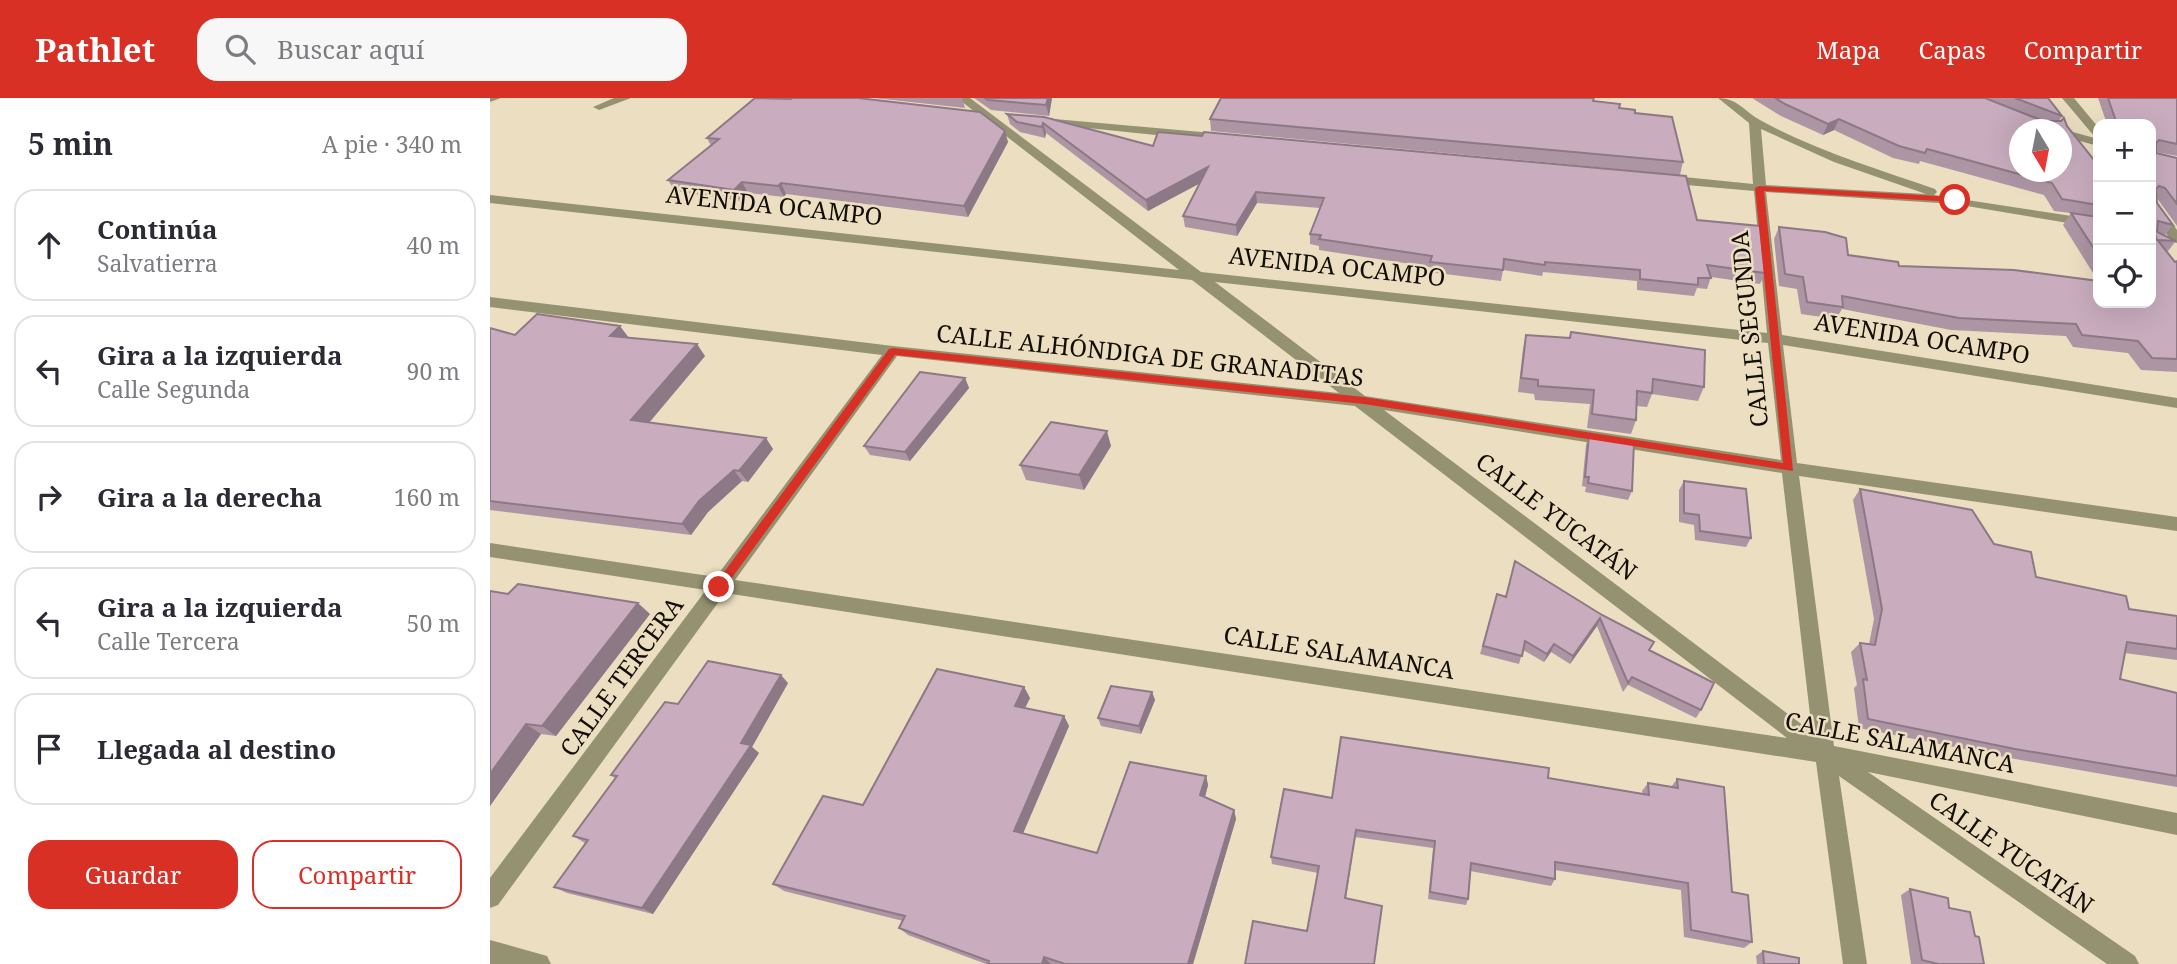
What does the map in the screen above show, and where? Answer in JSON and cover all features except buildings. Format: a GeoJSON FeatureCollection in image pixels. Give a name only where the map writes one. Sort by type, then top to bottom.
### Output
{"type":"FeatureCollection","features":[{"type":"Feature","properties":{"kind":"street"},"geometry":{"type":"LineString","coordinates":[[599,107],[625,98]]}},
{"type":"Feature","properties":{"kind":"street"},"geometry":{"type":"LineString","coordinates":[[1724,98],[1755,122],[1838,159],[1955,200]]}},
{"type":"Feature","properties":{"kind":"street"},"geometry":{"type":"LineString","coordinates":[[2068,98],[2093,128]]}},
{"type":"Feature","properties":{"kind":"street","name":"CALLE YUCATÁN"},"geometry":{"type":"LineString","coordinates":[[959,105],[983,116],[1364,401],[1823,753],[2127,964]]}},
{"type":"Feature","properties":{"kind":"street"},"geometry":{"type":"LineString","coordinates":[[983,116],[1011,118]]}},
{"type":"Feature","properties":{"kind":"street"},"geometry":{"type":"LineString","coordinates":[[1025,120],[1233,139]]}},
{"type":"Feature","properties":{"kind":"street","name":"CALLE SEGUNDA"},"geometry":{"type":"LineString","coordinates":[[1755,122],[1759,188],[1789,468],[1823,753],[1855,964]]}},
{"type":"Feature","properties":{"kind":"street"},"geometry":{"type":"LineString","coordinates":[[2072,136],[2093,142]]}},
{"type":"Feature","properties":{"kind":"street"},"geometry":{"type":"LineString","coordinates":[[1648,178],[1955,200],[2093,223]]}},
{"type":"Feature","properties":{"kind":"street","name":"AVENIDA OCAMPO"},"geometry":{"type":"LineString","coordinates":[[490,199],[1775,339],[2177,403]]}},
{"type":"Feature","properties":{"kind":"street"},"geometry":{"type":"LineString","coordinates":[[2156,211],[2177,239]]}},
{"type":"Feature","properties":{"kind":"street"},"geometry":{"type":"LineString","coordinates":[[2160,241],[2177,248]]}},
{"type":"Feature","properties":{"kind":"street","name":"CALLE ALHÓNDIGA DE GRANADITAS"},"geometry":{"type":"LineString","coordinates":[[490,302],[893,351],[1364,401],[1789,468],[2177,524]]}},
{"type":"Feature","properties":{"kind":"street","name":"CALLE TERCERA"},"geometry":{"type":"LineString","coordinates":[[490,897],[893,351]]}},
{"type":"Feature","properties":{"kind":"street","name":"CALLE SALAMANCA"},"geometry":{"type":"LineString","coordinates":[[490,551],[1823,753],[2177,824]]}},
{"type":"Feature","properties":{"kind":"street"},"geometry":{"type":"LineString","coordinates":[[490,952],[539,964]]}},
{"type":"Feature","properties":{"kind":"route"},"geometry":{"type":"LineString","coordinates":[[719,587],[893,351],[1364,401],[1789,468],[1759,188],[1955,200]]}}]}
